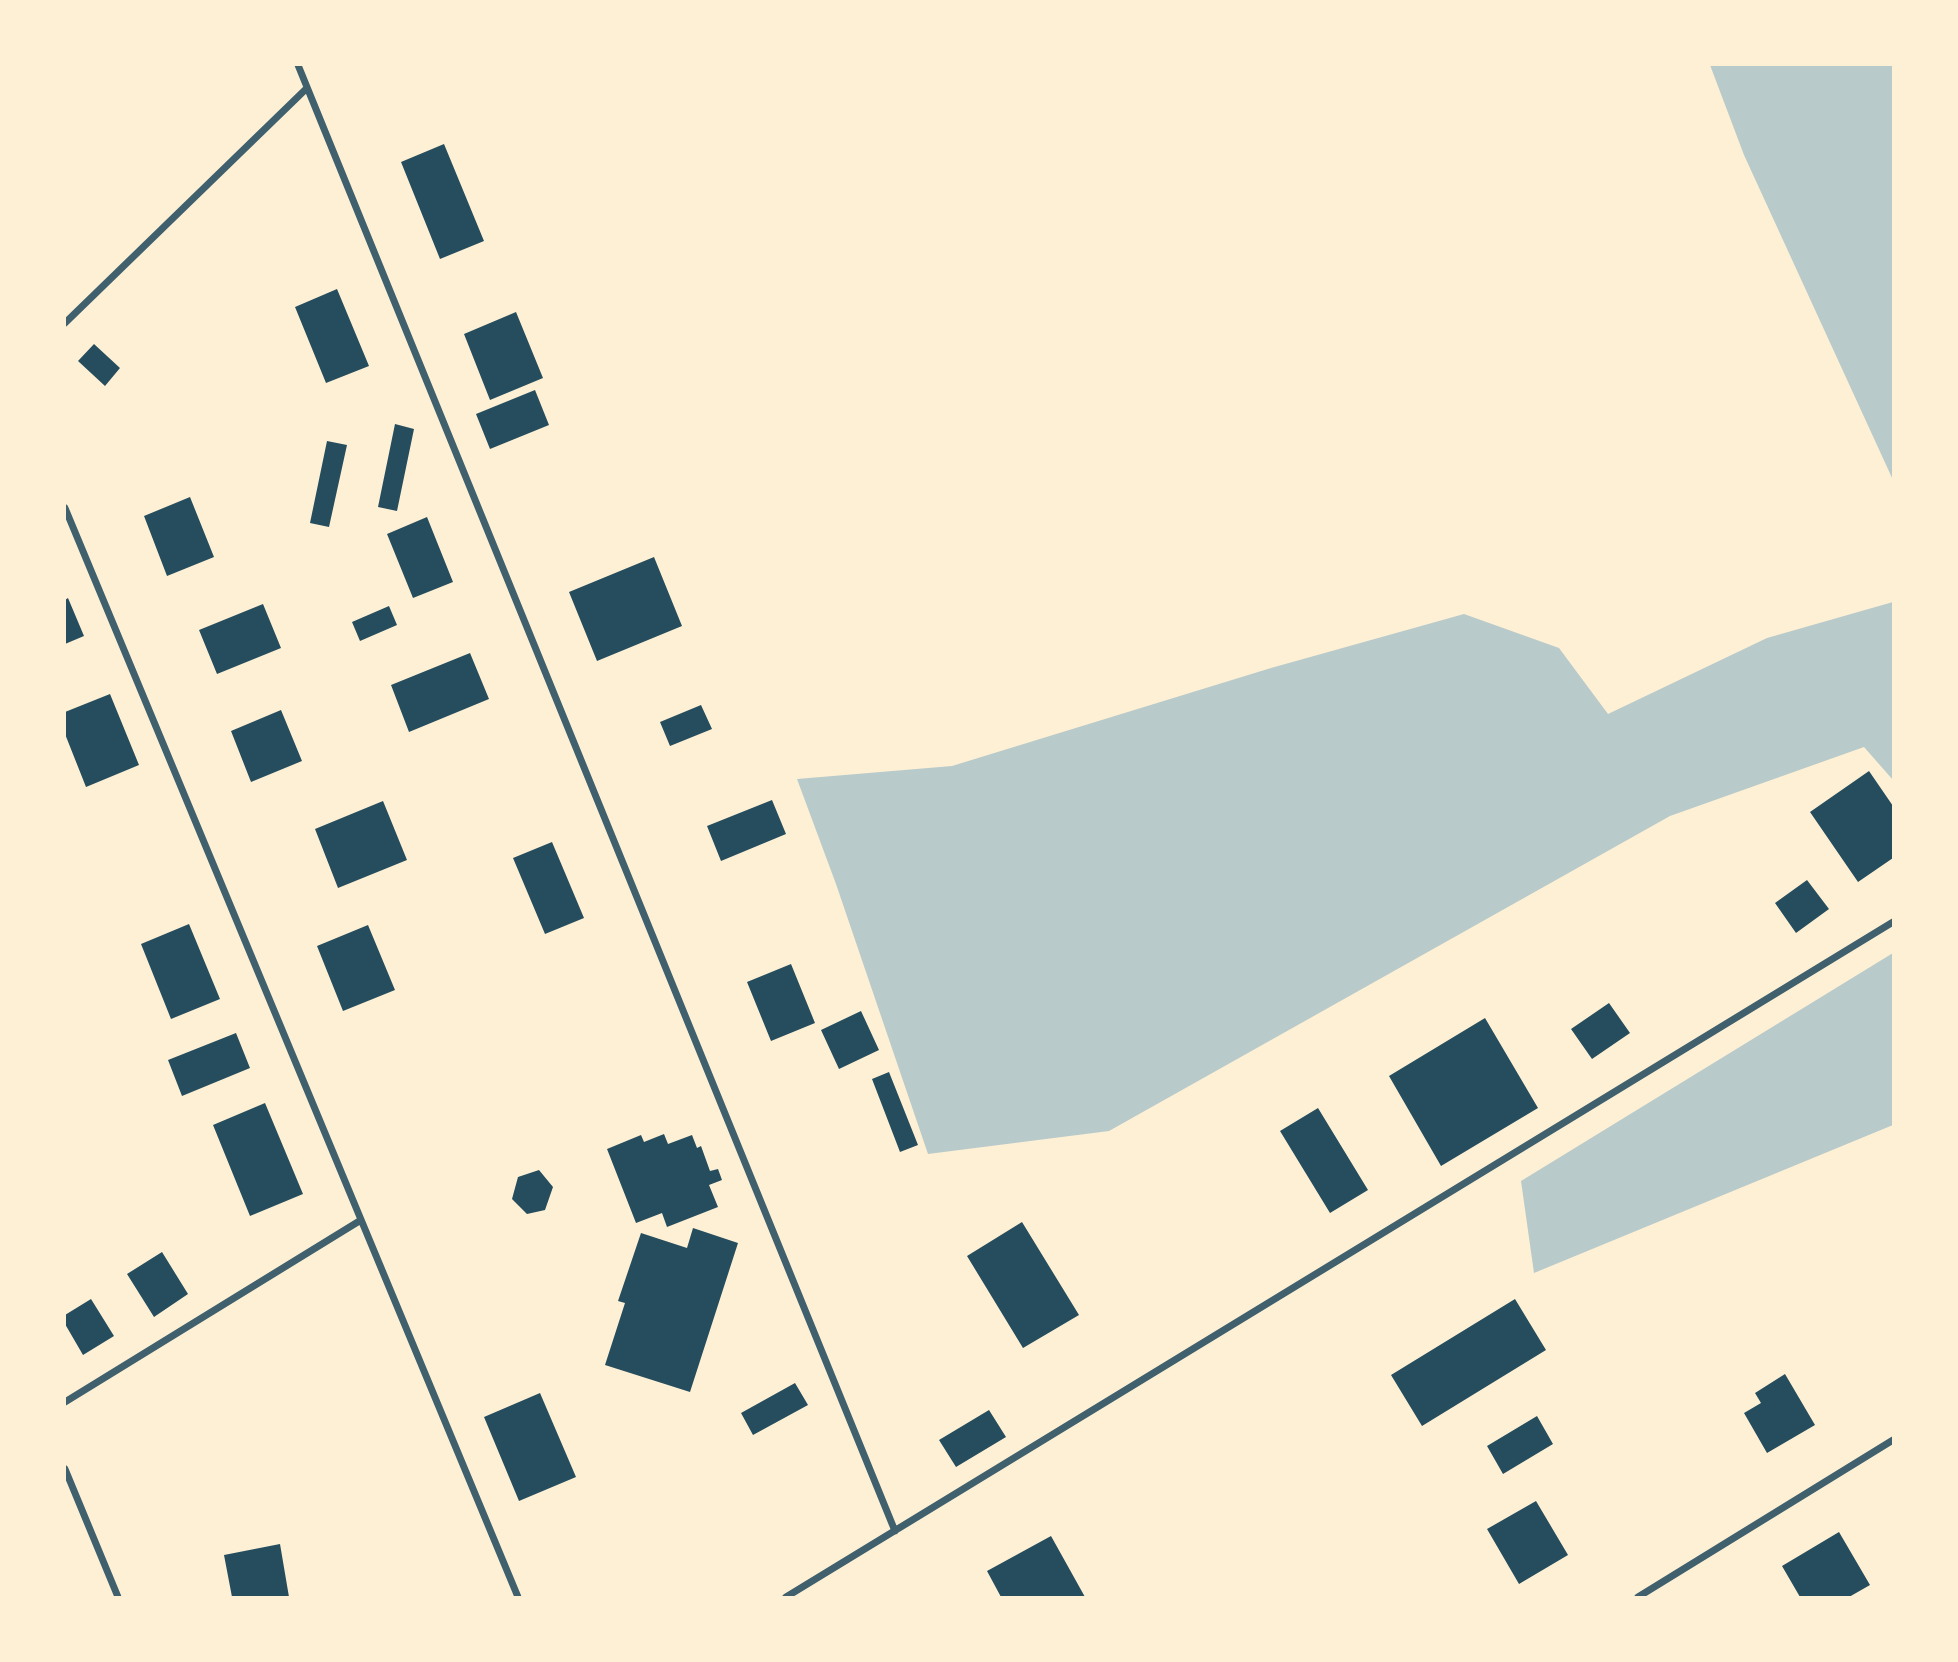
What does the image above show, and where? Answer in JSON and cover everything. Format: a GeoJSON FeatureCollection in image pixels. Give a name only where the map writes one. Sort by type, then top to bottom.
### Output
{"type":"FeatureCollection","features":[{"type":"Feature","properties":{"kind":"street"},"geometry":{"type":"LineString","coordinates":[[298,65],[895,1531]]}},
{"type":"Feature","properties":{"kind":"street"},"geometry":{"type":"LineString","coordinates":[[65,323],[307,88]]}},
{"type":"Feature","properties":{"kind":"street"},"geometry":{"type":"LineString","coordinates":[[65,508],[519,1597]]}},
{"type":"Feature","properties":{"kind":"street"},"geometry":{"type":"LineString","coordinates":[[786,1597],[1893,922]]}},
{"type":"Feature","properties":{"kind":"street"},"geometry":{"type":"LineString","coordinates":[[65,1402],[361,1220]]}},
{"type":"Feature","properties":{"kind":"street"},"geometry":{"type":"LineString","coordinates":[[1638,1597],[1893,1440]]}},
{"type":"Feature","properties":{"kind":"street"},"geometry":{"type":"LineString","coordinates":[[65,1469],[118,1597]]}},
{"type":"Feature","properties":{"kind":"shaded area"},"geometry":{"type":"Polygon","coordinates":[[[1710,65],[1893,65],[1893,480],[1744,155],[1710,65]]]}},
{"type":"Feature","properties":{"kind":"shaded area"},"geometry":{"type":"Polygon","coordinates":[[[1893,602],[1893,780],[1864,747],[1670,816],[1109,1131],[928,1154],[836,884],[797,779],[952,766],[1271,668],[1464,614],[1559,648],[1608,714],[1767,638],[1893,602]]]}},
{"type":"Feature","properties":{"kind":"shaded area"},"geometry":{"type":"Polygon","coordinates":[[[1893,953],[1893,1125],[1534,1273],[1521,1181],[1893,953]]]}},
{"type":"Feature","properties":{"kind":"building"},"geometry":{"type":"Polygon","coordinates":[[[444,144],[484,241],[440,259],[401,162],[444,144]]]}},
{"type":"Feature","properties":{"kind":"building"},"geometry":{"type":"Polygon","coordinates":[[[337,289],[369,366],[326,383],[295,307],[337,289]]]}},
{"type":"Feature","properties":{"kind":"building"},"geometry":{"type":"Polygon","coordinates":[[[516,312],[543,378],[490,400],[464,334],[516,312]]]}},
{"type":"Feature","properties":{"kind":"building"},"geometry":{"type":"Polygon","coordinates":[[[94,344],[120,368],[105,386],[78,361],[94,344]]]}},
{"type":"Feature","properties":{"kind":"building"},"geometry":{"type":"Polygon","coordinates":[[[535,390],[549,425],[490,449],[476,414],[535,390]]]}},
{"type":"Feature","properties":{"kind":"building"},"geometry":{"type":"Polygon","coordinates":[[[395,424],[414,429],[397,511],[378,507],[395,424]]]}},
{"type":"Feature","properties":{"kind":"building"},"geometry":{"type":"Polygon","coordinates":[[[327,441],[347,445],[329,527],[310,523],[327,441]]]}},
{"type":"Feature","properties":{"kind":"building"},"geometry":{"type":"Polygon","coordinates":[[[190,497],[214,557],[167,576],[144,516],[190,497]]]}},
{"type":"Feature","properties":{"kind":"building"},"geometry":{"type":"Polygon","coordinates":[[[427,517],[453,582],[413,598],[387,534],[427,517]]]}},
{"type":"Feature","properties":{"kind":"building"},"geometry":{"type":"Polygon","coordinates":[[[654,557],[682,626],[597,661],[569,592],[654,557]]]}},
{"type":"Feature","properties":{"kind":"building"},"geometry":{"type":"Polygon","coordinates":[[[68,598],[84,636],[65,644],[65,600],[68,598]]]}},
{"type":"Feature","properties":{"kind":"building"},"geometry":{"type":"Polygon","coordinates":[[[263,604],[281,648],[217,674],[199,630],[263,604]]]}},
{"type":"Feature","properties":{"kind":"building"},"geometry":{"type":"Polygon","coordinates":[[[389,606],[397,625],[360,641],[352,622],[389,606]]]}},
{"type":"Feature","properties":{"kind":"building"},"geometry":{"type":"Polygon","coordinates":[[[470,653],[489,699],[409,732],[391,685],[470,653]]]}},
{"type":"Feature","properties":{"kind":"building"},"geometry":{"type":"Polygon","coordinates":[[[110,694],[139,765],[86,787],[65,734],[65,712],[110,694]]]}},
{"type":"Feature","properties":{"kind":"building"},"geometry":{"type":"Polygon","coordinates":[[[701,705],[712,729],[670,746],[660,722],[701,705]]]}},
{"type":"Feature","properties":{"kind":"building"},"geometry":{"type":"Polygon","coordinates":[[[281,710],[302,761],[251,782],[231,731],[281,710]]]}},
{"type":"Feature","properties":{"kind":"building"},"geometry":{"type":"Polygon","coordinates":[[[1869,771],[1893,806],[1893,858],[1858,882],[1810,812],[1869,771]]]}},
{"type":"Feature","properties":{"kind":"building"},"geometry":{"type":"Polygon","coordinates":[[[772,800],[786,834],[721,861],[707,826],[772,800]]]}},
{"type":"Feature","properties":{"kind":"building"},"geometry":{"type":"Polygon","coordinates":[[[383,801],[407,860],[338,888],[315,829],[383,801]]]}},
{"type":"Feature","properties":{"kind":"building"},"geometry":{"type":"Polygon","coordinates":[[[552,842],[584,918],[545,934],[513,858],[552,842]]]}},
{"type":"Feature","properties":{"kind":"building"},"geometry":{"type":"Polygon","coordinates":[[[1807,880],[1829,909],[1796,933],[1775,903],[1807,880]]]}},
{"type":"Feature","properties":{"kind":"building"},"geometry":{"type":"Polygon","coordinates":[[[189,924],[220,999],[171,1019],[141,944],[189,924]]]}},
{"type":"Feature","properties":{"kind":"building"},"geometry":{"type":"Polygon","coordinates":[[[368,925],[395,990],[343,1011],[317,946],[368,925]]]}},
{"type":"Feature","properties":{"kind":"building"},"geometry":{"type":"Polygon","coordinates":[[[791,964],[815,1023],[771,1041],[747,982],[791,964]]]}},
{"type":"Feature","properties":{"kind":"building"},"geometry":{"type":"Polygon","coordinates":[[[1609,1003],[1630,1033],[1592,1059],[1571,1029],[1609,1003]]]}},
{"type":"Feature","properties":{"kind":"building"},"geometry":{"type":"Polygon","coordinates":[[[861,1011],[879,1050],[839,1069],[821,1030],[861,1011]]]}},
{"type":"Feature","properties":{"kind":"building"},"geometry":{"type":"Polygon","coordinates":[[[1485,1018],[1538,1108],[1441,1166],[1389,1076],[1485,1018]]]}},
{"type":"Feature","properties":{"kind":"building"},"geometry":{"type":"Polygon","coordinates":[[[236,1033],[250,1068],[182,1096],[168,1060],[236,1033]]]}},
{"type":"Feature","properties":{"kind":"building"},"geometry":{"type":"Polygon","coordinates":[[[889,1072],[918,1145],[900,1152],[872,1079],[889,1072]]]}},
{"type":"Feature","properties":{"kind":"building"},"geometry":{"type":"Polygon","coordinates":[[[265,1103],[303,1194],[250,1216],[213,1125],[265,1103]]]}},
{"type":"Feature","properties":{"kind":"building"},"geometry":{"type":"Polygon","coordinates":[[[1318,1108],[1368,1190],[1330,1213],[1280,1131],[1318,1108]]]}},
{"type":"Feature","properties":{"kind":"building"},"geometry":{"type":"Polygon","coordinates":[[[664,1134],[668,1144],[692,1135],[697,1148],[701,1146],[710,1171],[718,1169],[722,1180],[709,1185],[718,1207],[667,1227],[662,1213],[636,1223],[607,1149],[641,1135],[644,1142],[664,1134]]]}},
{"type":"Feature","properties":{"kind":"building"},"geometry":{"type":"Polygon","coordinates":[[[539,1170],[553,1187],[545,1210],[527,1214],[512,1199],[518,1177],[539,1170]]]}},
{"type":"Feature","properties":{"kind":"building"},"geometry":{"type":"Polygon","coordinates":[[[1022,1222],[1079,1315],[1023,1348],[967,1256],[1022,1222]]]}},
{"type":"Feature","properties":{"kind":"building"},"geometry":{"type":"Polygon","coordinates":[[[693,1228],[738,1243],[690,1392],[605,1365],[625,1303],[618,1301],[641,1233],[687,1248],[693,1228]]]}},
{"type":"Feature","properties":{"kind":"building"},"geometry":{"type":"Polygon","coordinates":[[[162,1252],[188,1294],[154,1317],[127,1274],[162,1252]]]}},
{"type":"Feature","properties":{"kind":"building"},"geometry":{"type":"Polygon","coordinates":[[[91,1299],[114,1336],[83,1355],[65,1324],[65,1315],[91,1299]]]}},
{"type":"Feature","properties":{"kind":"building"},"geometry":{"type":"Polygon","coordinates":[[[1515,1299],[1546,1350],[1422,1426],[1391,1375],[1515,1299]]]}},
{"type":"Feature","properties":{"kind":"building"},"geometry":{"type":"Polygon","coordinates":[[[1785,1374],[1815,1425],[1767,1453],[1744,1413],[1761,1403],[1755,1393],[1785,1374]]]}},
{"type":"Feature","properties":{"kind":"building"},"geometry":{"type":"Polygon","coordinates":[[[795,1383],[808,1405],[753,1435],[741,1413],[795,1383]]]}},
{"type":"Feature","properties":{"kind":"building"},"geometry":{"type":"Polygon","coordinates":[[[540,1393],[576,1477],[519,1501],[484,1417],[540,1393]]]}},
{"type":"Feature","properties":{"kind":"building"},"geometry":{"type":"Polygon","coordinates":[[[989,1410],[1006,1437],[956,1467],[939,1440],[989,1410]]]}},
{"type":"Feature","properties":{"kind":"building"},"geometry":{"type":"Polygon","coordinates":[[[1537,1416],[1553,1444],[1503,1474],[1487,1446],[1537,1416]]]}},
{"type":"Feature","properties":{"kind":"building"},"geometry":{"type":"Polygon","coordinates":[[[1536,1501],[1568,1555],[1519,1584],[1487,1529],[1536,1501]]]}},
{"type":"Feature","properties":{"kind":"building"},"geometry":{"type":"Polygon","coordinates":[[[1839,1532],[1870,1585],[1849,1597],[1800,1597],[1782,1566],[1839,1532]]]}},
{"type":"Feature","properties":{"kind":"building"},"geometry":{"type":"Polygon","coordinates":[[[1051,1536],[1085,1597],[1001,1597],[987,1571],[1051,1536]]]}},
{"type":"Feature","properties":{"kind":"building"},"geometry":{"type":"Polygon","coordinates":[[[280,1544],[289,1597],[232,1597],[224,1555],[280,1544]]]}}]}
